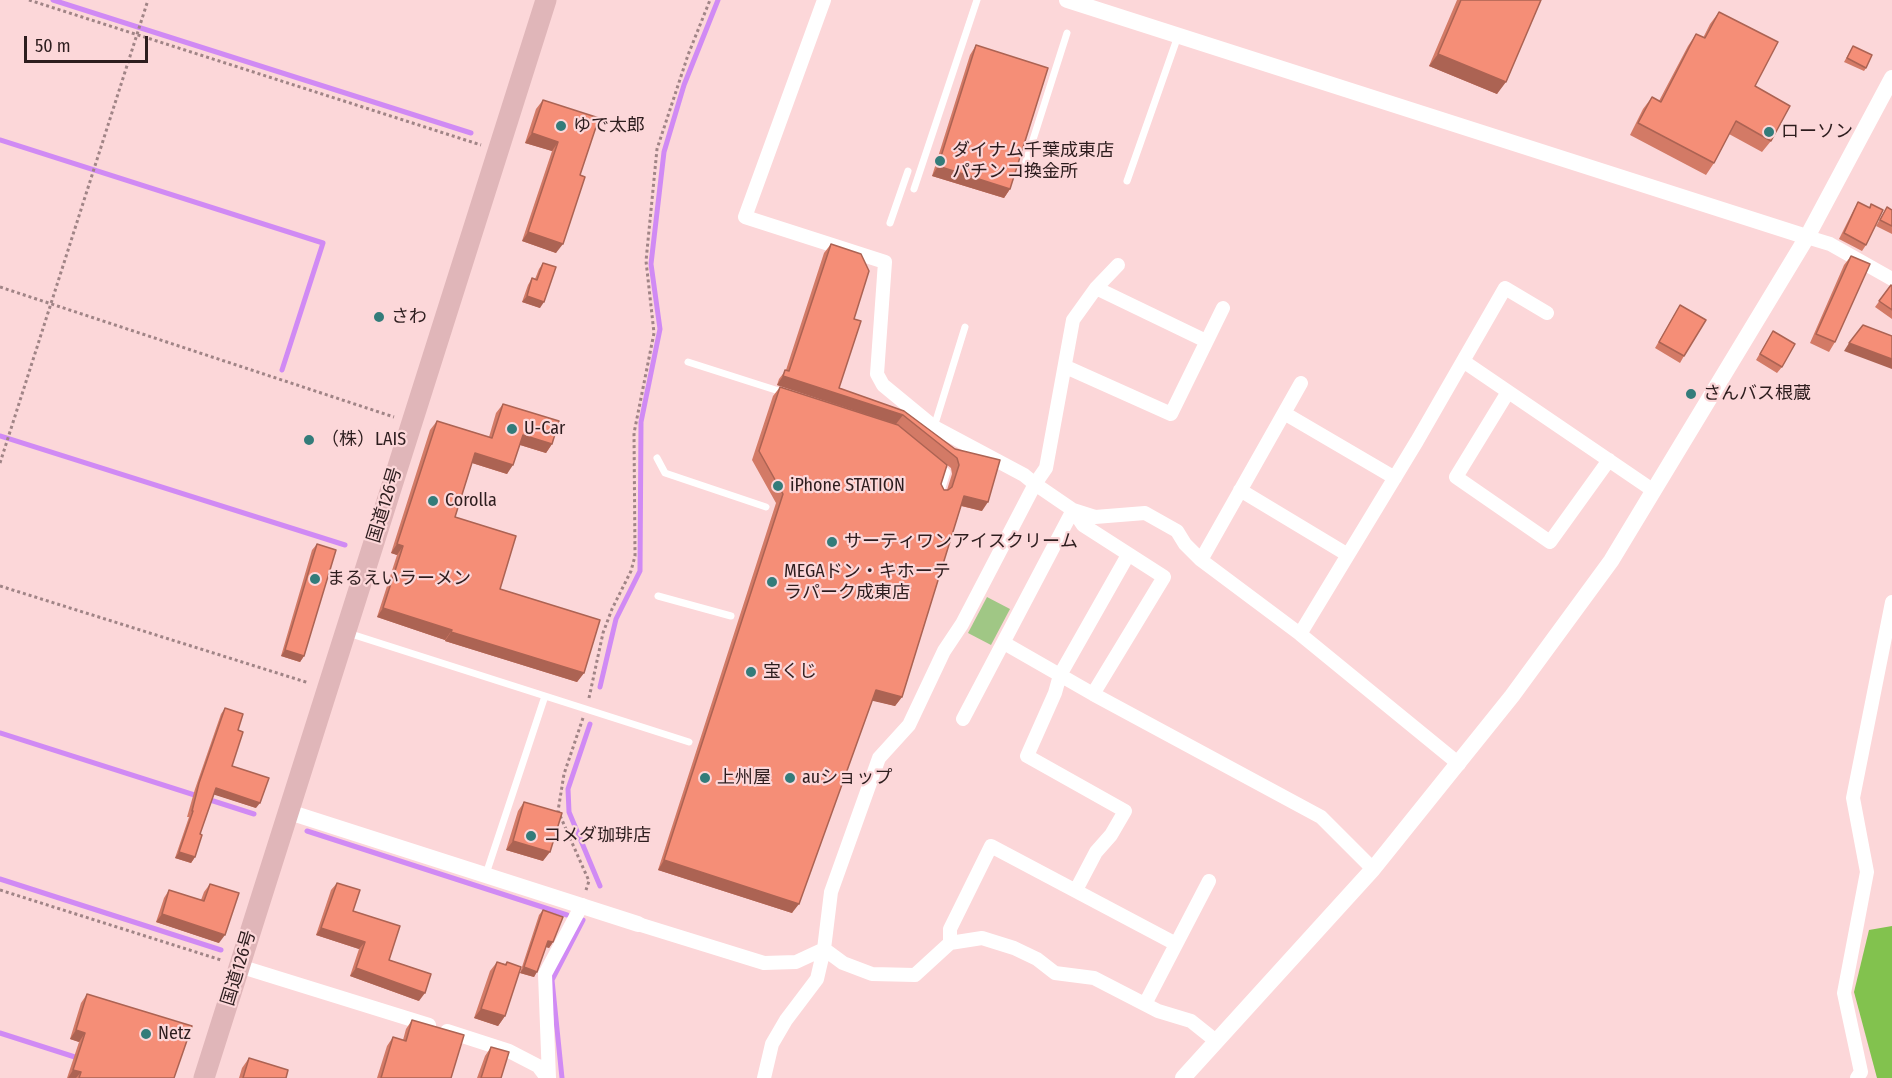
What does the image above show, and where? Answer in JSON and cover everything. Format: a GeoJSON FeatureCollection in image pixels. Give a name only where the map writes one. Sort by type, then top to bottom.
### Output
{"type":"FeatureCollection","features":[{"type":"Feature","properties":{"kind":"highway","name":"国道126号"},"geometry":{"type":"LineString","coordinates":[[204,1078],[546,0]]}},
{"type":"Feature","properties":{"kind":"street"},"geometry":{"type":"LineString","coordinates":[[824,0],[745,217],[885,262],[877,374],[883,385],[934,426],[1024,475],[1073,510],[1095,517],[1145,513],[1177,531],[1185,544],[1201,560],[1300,634],[1459,764]]}},
{"type":"Feature","properties":{"kind":"street"},"geometry":{"type":"LineString","coordinates":[[1067,0],[1830,244],[1892,279]]}},
{"type":"Feature","properties":{"kind":"street"},"geometry":{"type":"LineString","coordinates":[[1183,1078],[1373,869],[1512,696],[1611,561],[1807,237],[1892,78]]}},
{"type":"Feature","properties":{"kind":"street"},"geometry":{"type":"LineString","coordinates":[[764,1078],[772,1044],[786,1020],[817,979],[824,949],[831,892],[879,758],[909,725],[944,651],[962,624],[1035,484],[1046,468],[1073,320],[1096,288],[1118,265]]}},
{"type":"Feature","properties":{"kind":"street"},"geometry":{"type":"LineString","coordinates":[[1096,288],[1206,341]]}},
{"type":"Feature","properties":{"kind":"street"},"geometry":{"type":"LineString","coordinates":[[1300,634],[1395,478],[1505,288],[1547,313]]}},
{"type":"Feature","properties":{"kind":"street"},"geometry":{"type":"LineString","coordinates":[[1066,367],[1171,414],[1223,308]]}},
{"type":"Feature","properties":{"kind":"street"},"geometry":{"type":"LineString","coordinates":[[1463,361],[1654,491]]}},
{"type":"Feature","properties":{"kind":"street"},"geometry":{"type":"LineString","coordinates":[[1201,560],[1301,383]]}},
{"type":"Feature","properties":{"kind":"street"},"geometry":{"type":"LineString","coordinates":[[1509,392],[1456,477],[1550,542],[1608,460]]}},
{"type":"Feature","properties":{"kind":"street"},"geometry":{"type":"LineString","coordinates":[[1284,413],[1395,478]]}},
{"type":"Feature","properties":{"kind":"street"},"geometry":{"type":"LineString","coordinates":[[1240,490],[1348,555]]}},
{"type":"Feature","properties":{"kind":"street"},"geometry":{"type":"LineString","coordinates":[[1073,510],[1083,525],[1164,577],[1093,694]]}},
{"type":"Feature","properties":{"kind":"street"},"geometry":{"type":"LineString","coordinates":[[963,719],[1073,510]]}},
{"type":"Feature","properties":{"kind":"street"},"geometry":{"type":"LineString","coordinates":[[1076,890],[1096,852],[1112,835],[1125,811],[1027,756],[1055,693],[1060,675],[1128,555]]}},
{"type":"Feature","properties":{"kind":"street"},"geometry":{"type":"LineString","coordinates":[[1857,1078],[1861,1072],[1844,993],[1867,872],[1853,798],[1892,602]]}},
{"type":"Feature","properties":{"kind":"street"},"geometry":{"type":"LineString","coordinates":[[1004,643],[1093,694],[1321,817],[1373,869]]}},
{"type":"Feature","properties":{"kind":"street"},"geometry":{"type":"LineString","coordinates":[[289,812],[764,963],[796,962],[824,949]]}},
{"type":"Feature","properties":{"kind":"street"},"geometry":{"type":"LineString","coordinates":[[950,943],[950,929],[991,846],[1176,944]]}},
{"type":"Feature","properties":{"kind":"street"},"geometry":{"type":"LineString","coordinates":[[1145,1004],[1209,881]]}},
{"type":"Feature","properties":{"kind":"street"},"geometry":{"type":"LineString","coordinates":[[548,1078],[545,974],[582,905]]}},
{"type":"Feature","properties":{"kind":"street"},"geometry":{"type":"LineString","coordinates":[[824,949],[843,963],[873,974],[915,975],[950,943],[982,938],[1014,948],[1036,959],[1055,973],[1094,978],[1158,1011],[1191,1021],[1216,1041]]}},
{"type":"Feature","properties":{"kind":"street"},"geometry":{"type":"LineString","coordinates":[[239,966],[510,1051],[538,1066],[548,1078]]}},
{"type":"Feature","properties":{"kind":"lane"},"geometry":{"type":"LineString","coordinates":[[914,189],[977,0]]}},
{"type":"Feature","properties":{"kind":"lane"},"geometry":{"type":"LineString","coordinates":[[1023,171],[1067,33]]}},
{"type":"Feature","properties":{"kind":"lane"},"geometry":{"type":"LineString","coordinates":[[1127,181],[1178,36]]}},
{"type":"Feature","properties":{"kind":"lane"},"geometry":{"type":"LineString","coordinates":[[890,223],[909,171]]}},
{"type":"Feature","properties":{"kind":"lane"},"geometry":{"type":"LineString","coordinates":[[934,426],[965,327]]}},
{"type":"Feature","properties":{"kind":"lane"},"geometry":{"type":"LineString","coordinates":[[688,363],[792,395]]}},
{"type":"Feature","properties":{"kind":"lane"},"geometry":{"type":"LineString","coordinates":[[657,458],[665,473],[766,507]]}},
{"type":"Feature","properties":{"kind":"lane"},"geometry":{"type":"LineString","coordinates":[[930,458],[948,472],[940,494]]}},
{"type":"Feature","properties":{"kind":"lane"},"geometry":{"type":"LineString","coordinates":[[658,596],[731,616]]}},
{"type":"Feature","properties":{"kind":"lane"},"geometry":{"type":"LineString","coordinates":[[345,632],[689,742]]}},
{"type":"Feature","properties":{"kind":"lane"},"geometry":{"type":"LineString","coordinates":[[486,874],[545,696]]}},
{"type":"Feature","properties":{"kind":"path"},"geometry":{"type":"LineString","coordinates":[[29,0],[498,151]]}},
{"type":"Feature","properties":{"kind":"path"},"geometry":{"type":"LineString","coordinates":[[0,463],[148,0]]}},
{"type":"Feature","properties":{"kind":"path"},"geometry":{"type":"LineString","coordinates":[[582,905],[589,881],[558,811],[564,774],[586,709],[603,633],[612,609],[632,571],[635,556],[634,433],[654,333],[646,261],[657,149],[688,55],[710,0]]}},
{"type":"Feature","properties":{"kind":"path"},"geometry":{"type":"LineString","coordinates":[[0,287],[411,422]]}},
{"type":"Feature","properties":{"kind":"path"},"geometry":{"type":"LineString","coordinates":[[0,586],[328,689]]}},
{"type":"Feature","properties":{"kind":"path"},"geometry":{"type":"LineString","coordinates":[[0,890],[239,966]]}},
{"type":"Feature","properties":{"kind":"green space"},"geometry":{"type":"Polygon","coordinates":[[[987,597],[1010,609],[991,645],[968,633],[987,597]]]}},
{"type":"Feature","properties":{"kind":"green space"},"geometry":{"type":"Polygon","coordinates":[[[1892,926],[1892,1078],[1877,1078],[1854,992],[1869,930],[1892,926]]]}},
{"type":"Feature","properties":{"kind":"building"},"geometry":{"type":"Polygon","coordinates":[[[1461,0],[1541,0],[1506,82],[1438,54],[1461,0]]]}},
{"type":"Feature","properties":{"kind":"building"},"geometry":{"type":"Polygon","coordinates":[[[1719,12],[1778,42],[1755,86],[1790,106],[1771,141],[1736,121],[1714,163],[1638,123],[1652,97],[1661,102],[1696,34],[1705,38],[1719,12]]]}},
{"type":"Feature","properties":{"kind":"building"},"geometry":{"type":"Polygon","coordinates":[[[976,45],[1048,68],[1010,189],[938,166],[976,45]]]}},
{"type":"Feature","properties":{"kind":"building"},"geometry":{"type":"Polygon","coordinates":[[[1853,46],[1872,55],[1866,68],[1847,58],[1853,46]]]}},
{"type":"Feature","properties":{"kind":"building"},"geometry":{"type":"Polygon","coordinates":[[[543,100],[599,118],[580,175],[585,177],[563,244],[528,232],[558,142],[532,133],[543,100]]]}},
{"type":"Feature","properties":{"kind":"building"},"geometry":{"type":"Polygon","coordinates":[[[1858,202],[1870,208],[1871,204],[1883,210],[1866,245],[1844,233],[1858,202]]]}},
{"type":"Feature","properties":{"kind":"building"},"geometry":{"type":"Polygon","coordinates":[[[1887,207],[1892,210],[1892,226],[1880,220],[1887,207]]]}},
{"type":"Feature","properties":{"kind":"building"},"geometry":{"type":"Polygon","coordinates":[[[831,244],[861,254],[869,271],[854,319],[861,321],[839,388],[904,411],[955,449],[1000,460],[988,502],[964,496],[902,697],[876,690],[799,904],[664,860],[783,494],[759,451],[780,387],[898,425],[947,465],[941,484],[944,490],[952,487],[959,465],[957,458],[903,415],[783,376],[785,370],[789,371],[831,244]]]}},
{"type":"Feature","properties":{"kind":"building"},"geometry":{"type":"Polygon","coordinates":[[[1851,256],[1870,264],[1835,342],[1816,334],[1851,256]]]}},
{"type":"Feature","properties":{"kind":"building"},"geometry":{"type":"Polygon","coordinates":[[[543,263],[556,267],[544,302],[527,296],[532,278],[537,280],[543,263]]]}},
{"type":"Feature","properties":{"kind":"building"},"geometry":{"type":"Polygon","coordinates":[[[1892,286],[1892,310],[1879,301],[1892,286]]]}},
{"type":"Feature","properties":{"kind":"building"},"geometry":{"type":"Polygon","coordinates":[[[1680,305],[1706,320],[1684,356],[1659,342],[1680,305]]]}},
{"type":"Feature","properties":{"kind":"building"},"geometry":{"type":"Polygon","coordinates":[[[1863,325],[1892,336],[1892,359],[1849,343],[1863,325]]]}},
{"type":"Feature","properties":{"kind":"building"},"geometry":{"type":"Polygon","coordinates":[[[1773,331],[1795,344],[1782,367],[1760,354],[1773,331]]]}},
{"type":"Feature","properties":{"kind":"building"},"geometry":{"type":"Polygon","coordinates":[[[503,404],[559,421],[552,444],[523,435],[513,465],[475,453],[455,517],[516,536],[500,589],[600,620],[584,673],[451,632],[452,630],[383,608],[403,546],[397,544],[437,421],[492,438],[503,404]]]}},
{"type":"Feature","properties":{"kind":"building"},"geometry":{"type":"Polygon","coordinates":[[[317,544],[336,550],[304,656],[285,650],[317,544]]]}},
{"type":"Feature","properties":{"kind":"building"},"geometry":{"type":"Polygon","coordinates":[[[225,708],[243,714],[238,730],[243,732],[232,766],[269,778],[260,803],[216,788],[200,834],[202,835],[195,857],[179,852],[193,811],[199,783],[225,708]]]}},
{"type":"Feature","properties":{"kind":"building","name":"コメダ珈琲店"},"geometry":{"type":"Polygon","coordinates":[[[524,802],[562,813],[550,852],[513,841],[524,802]]]}},
{"type":"Feature","properties":{"kind":"building"},"geometry":{"type":"Polygon","coordinates":[[[337,883],[360,890],[353,911],[400,926],[389,960],[431,974],[425,993],[356,968],[365,942],[321,928],[337,883]]]}},
{"type":"Feature","properties":{"kind":"building"},"geometry":{"type":"Polygon","coordinates":[[[210,884],[239,893],[225,935],[162,914],[169,890],[204,901],[210,884]]]}},
{"type":"Feature","properties":{"kind":"building"},"geometry":{"type":"Polygon","coordinates":[[[543,910],[563,917],[553,942],[548,941],[537,972],[524,967],[543,910]]]}},
{"type":"Feature","properties":{"kind":"building"},"geometry":{"type":"Polygon","coordinates":[[[497,962],[506,965],[507,962],[521,967],[505,1016],[481,1009],[497,962]]]}},
{"type":"Feature","properties":{"kind":"building"},"geometry":{"type":"Polygon","coordinates":[[[87,994],[192,1026],[174,1078],[79,1078],[81,1072],[73,1070],[85,1033],[76,1030],[87,994]]]}},
{"type":"Feature","properties":{"kind":"building"},"geometry":{"type":"Polygon","coordinates":[[[412,1020],[464,1035],[451,1078],[381,1078],[393,1037],[406,1041],[412,1020]]]}},
{"type":"Feature","properties":{"kind":"building"},"geometry":{"type":"Polygon","coordinates":[[[491,1047],[509,1052],[501,1078],[481,1078],[491,1047]]]}},
{"type":"Feature","properties":{"kind":"building"},"geometry":{"type":"Polygon","coordinates":[[[249,1058],[288,1070],[286,1078],[243,1078],[249,1058]]]}},
{"type":"Feature","properties":{"kind":"waterway"},"geometry":{"type":"LineString","coordinates":[[53,0],[471,133]]}},
{"type":"Feature","properties":{"kind":"waterway"},"geometry":{"type":"LineString","coordinates":[[600,687],[616,619],[640,571],[641,422],[660,329],[651,264],[664,152],[684,85],[718,0]]}},
{"type":"Feature","properties":{"kind":"waterway"},"geometry":{"type":"LineString","coordinates":[[0,140],[323,243],[282,370]]}},
{"type":"Feature","properties":{"kind":"waterway"},"geometry":{"type":"LineString","coordinates":[[0,436],[345,545]]}},
{"type":"Feature","properties":{"kind":"waterway"},"geometry":{"type":"LineString","coordinates":[[590,724],[568,789],[569,812],[600,886]]}},
{"type":"Feature","properties":{"kind":"waterway"},"geometry":{"type":"LineString","coordinates":[[0,733],[254,814]]}},
{"type":"Feature","properties":{"kind":"waterway"},"geometry":{"type":"LineString","coordinates":[[307,831],[567,915]]}},
{"type":"Feature","properties":{"kind":"waterway"},"geometry":{"type":"LineString","coordinates":[[0,879],[221,950]]}},
{"type":"Feature","properties":{"kind":"waterway"},"geometry":{"type":"LineString","coordinates":[[562,1078],[552,980],[583,920]]}},
{"type":"Feature","properties":{"kind":"waterway"},"geometry":{"type":"LineString","coordinates":[[0,1033],[78,1058]]}},
{"type":"Feature","properties":{"kind":"place","name":"ゆで太郎"},"geometry":{"type":"Point","coordinates":[561,126]}},
{"type":"Feature","properties":{"kind":"place","name":"ローソン"},"geometry":{"type":"Point","coordinates":[1769,132]}},
{"type":"Feature","properties":{"kind":"place","name":"ダイナム千葉成東店 パチンコ換金所"},"geometry":{"type":"Point","coordinates":[940,161]}},
{"type":"Feature","properties":{"kind":"place","name":"さわ"},"geometry":{"type":"Point","coordinates":[379,317]}},
{"type":"Feature","properties":{"kind":"place","name":"さんバス根蔵"},"geometry":{"type":"Point","coordinates":[1691,394]}},
{"type":"Feature","properties":{"kind":"place","name":"U-Car"},"geometry":{"type":"Point","coordinates":[512,429]}},
{"type":"Feature","properties":{"kind":"place","name":"（株）LAIS"},"geometry":{"type":"Point","coordinates":[309,440]}},
{"type":"Feature","properties":{"kind":"place","name":"iPhone STATION"},"geometry":{"type":"Point","coordinates":[778,486]}},
{"type":"Feature","properties":{"kind":"place","name":"Corolla"},"geometry":{"type":"Point","coordinates":[433,501]}},
{"type":"Feature","properties":{"kind":"place","name":"サーティワンアイスクリーム"},"geometry":{"type":"Point","coordinates":[832,542]}},
{"type":"Feature","properties":{"kind":"place","name":"まるえいラーメン"},"geometry":{"type":"Point","coordinates":[315,579]}},
{"type":"Feature","properties":{"kind":"place","name":"MEGAドン・キホーテ ラパーク成東店"},"geometry":{"type":"Point","coordinates":[772,582]}},
{"type":"Feature","properties":{"kind":"place","name":"宝くじ"},"geometry":{"type":"Point","coordinates":[751,672]}},
{"type":"Feature","properties":{"kind":"place","name":"上州屋"},"geometry":{"type":"Point","coordinates":[705,778]}},
{"type":"Feature","properties":{"kind":"place","name":"auショップ"},"geometry":{"type":"Point","coordinates":[790,778]}},
{"type":"Feature","properties":{"kind":"place","name":"コメダ珈琲店"},"geometry":{"type":"Point","coordinates":[531,836]}},
{"type":"Feature","properties":{"kind":"place","name":"Netz"},"geometry":{"type":"Point","coordinates":[146,1034]}}]}
